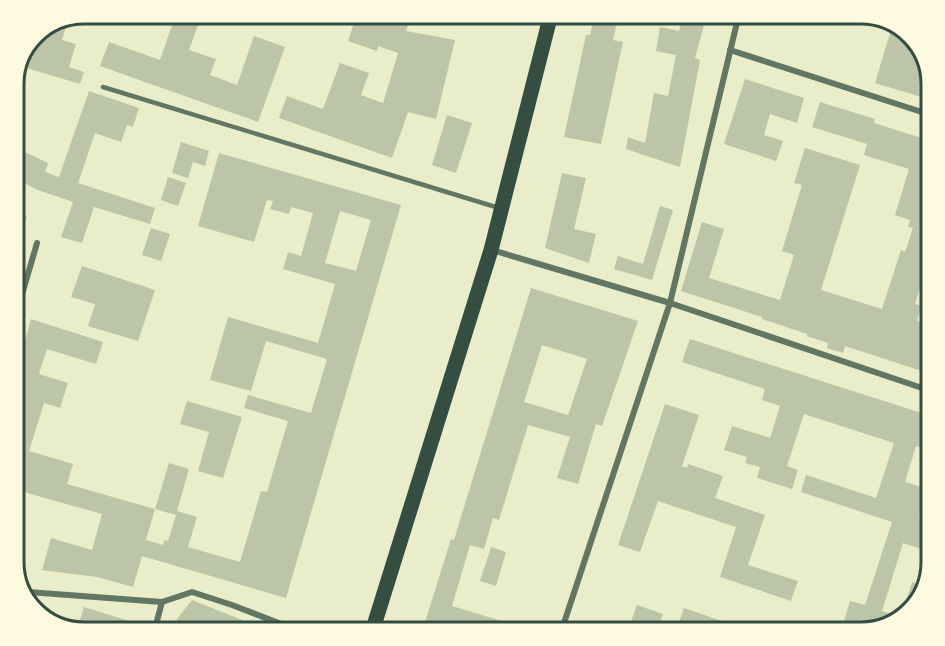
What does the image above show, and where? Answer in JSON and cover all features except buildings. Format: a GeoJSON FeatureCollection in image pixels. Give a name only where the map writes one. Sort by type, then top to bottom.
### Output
{"type":"FeatureCollection","features":[{"type":"Feature","properties":{"kind":"main road"},"geometry":{"type":"LineString","coordinates":[[375,622],[491,250],[548,24]]}},
{"type":"Feature","properties":{"kind":"street"},"geometry":{"type":"LineString","coordinates":[[565,622],[670,303],[736,24]]}},
{"type":"Feature","properties":{"kind":"street"},"geometry":{"type":"LineString","coordinates":[[730,50],[921,112]]}},
{"type":"Feature","properties":{"kind":"street"},"geometry":{"type":"LineString","coordinates":[[24,288],[37,243]]}},
{"type":"Feature","properties":{"kind":"street"},"geometry":{"type":"LineString","coordinates":[[491,250],[670,303],[921,387]]}},
{"type":"Feature","properties":{"kind":"street"},"geometry":{"type":"LineString","coordinates":[[32,591],[162,602],[192,592],[274,622]]}},
{"type":"Feature","properties":{"kind":"street"},"geometry":{"type":"LineString","coordinates":[[157,622],[162,602]]}},
{"type":"Feature","properties":{"kind":"lane"},"geometry":{"type":"LineString","coordinates":[[103,87],[502,209]]}}]}
